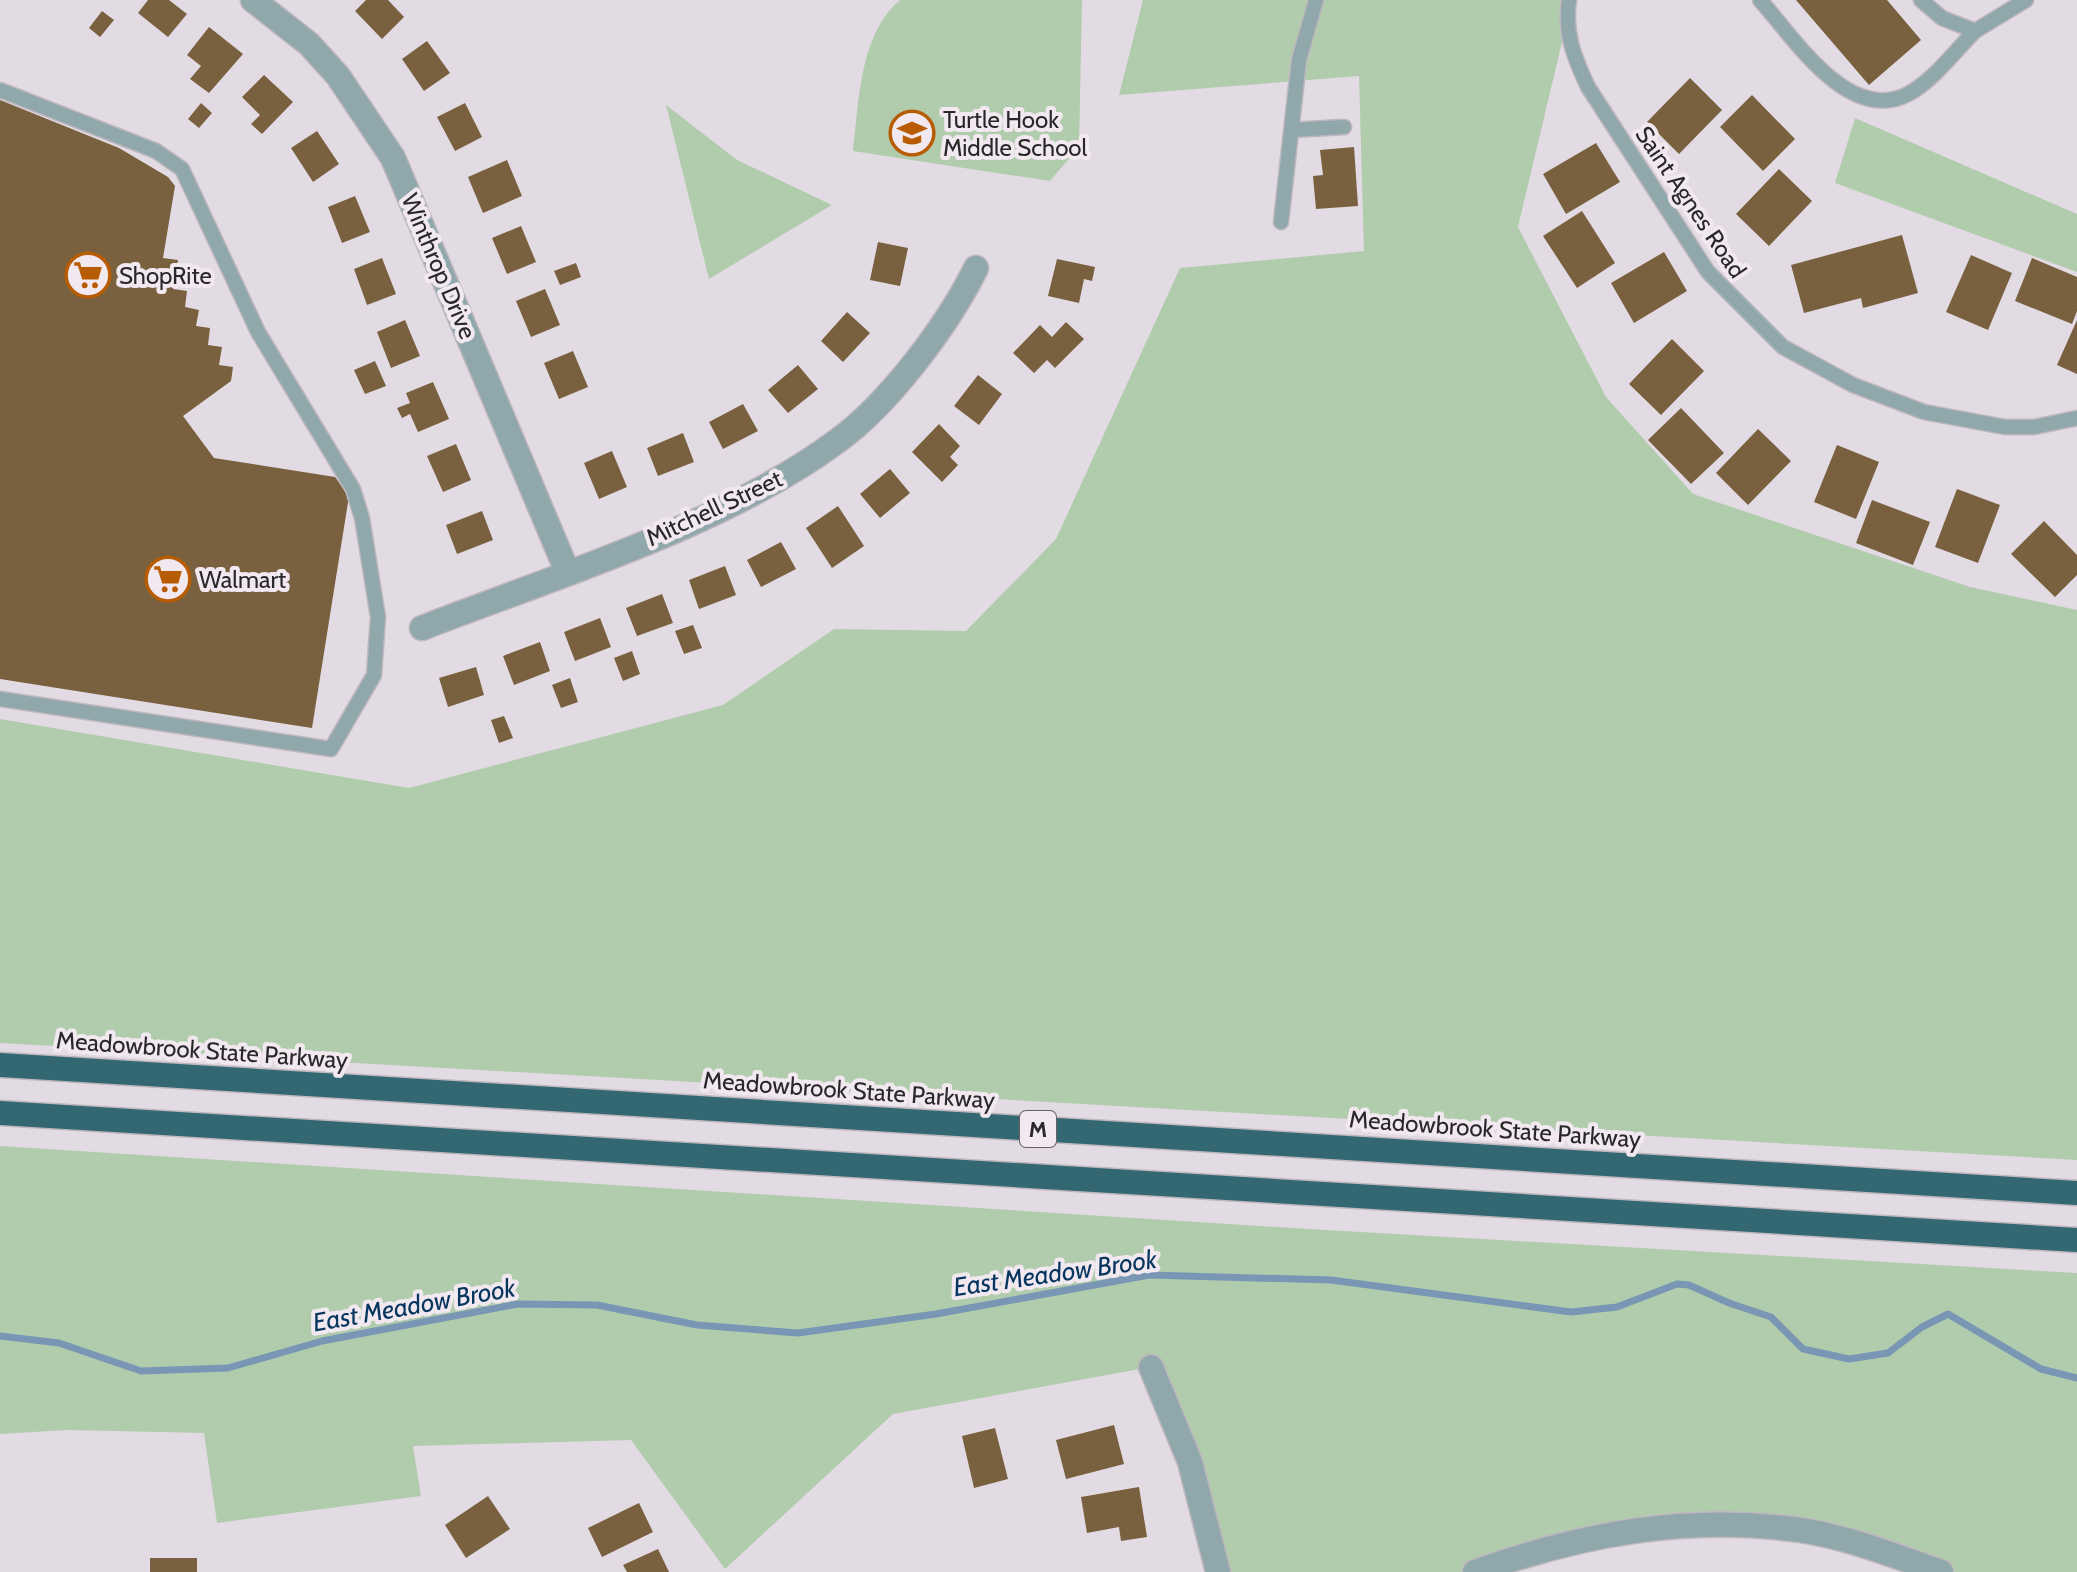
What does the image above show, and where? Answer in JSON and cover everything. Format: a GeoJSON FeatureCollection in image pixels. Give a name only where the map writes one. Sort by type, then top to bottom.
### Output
{"type":"FeatureCollection","features":[{"type":"Feature","properties":{"kind":"highway","name":"Meadowbrook State Parkway"},"geometry":{"type":"LineString","coordinates":[[0,1065],[2077,1193]]}},
{"type":"Feature","properties":{"kind":"highway","name":"M"},"geometry":{"type":"LineString","coordinates":[[0,1113],[2077,1240]]}},
{"type":"Feature","properties":{"kind":"street","name":"Winthrop Drive"},"geometry":{"type":"LineString","coordinates":[[253,0],[309,44],[338,76],[393,158],[567,571]]}},
{"type":"Feature","properties":{"kind":"street","name":"Mitchell Street"},"geometry":{"type":"LineString","coordinates":[[422,628],[751,495],[840,440],[903,376],[954,307],[976,268]]}},
{"type":"Feature","properties":{"kind":"street"},"geometry":{"type":"LineString","coordinates":[[1151,1367],[1190,1462],[1218,1572]]}},
{"type":"Feature","properties":{"kind":"street"},"geometry":{"type":"LineString","coordinates":[[1475,1572],[1547,1546],[1633,1529],[1726,1523],[1802,1530],[1872,1547],[1941,1572]]}},
{"type":"Feature","properties":{"kind":"lane"},"geometry":{"type":"LineString","coordinates":[[1281,222],[1299,60],[1316,0]]}},
{"type":"Feature","properties":{"kind":"lane","name":"Saint Agnes Road"},"geometry":{"type":"LineString","coordinates":[[1569,0],[1567,31],[1572,54],[1588,87],[1708,272],[1783,347],[1853,385],[1924,412],[2005,427],[2034,427],[2077,418]]}},
{"type":"Feature","properties":{"kind":"lane"},"geometry":{"type":"LineString","coordinates":[[1760,0],[1846,92],[1870,101],[1893,101],[1911,93],[1975,31],[2026,0]]}},
{"type":"Feature","properties":{"kind":"lane"},"geometry":{"type":"LineString","coordinates":[[1921,0],[1942,18],[1975,31]]}},
{"type":"Feature","properties":{"kind":"lane"},"geometry":{"type":"LineString","coordinates":[[0,90],[156,151],[182,169],[258,332],[353,489],[362,518],[378,617],[374,675],[331,749],[0,699]]}},
{"type":"Feature","properties":{"kind":"lane"},"geometry":{"type":"LineString","coordinates":[[1291,130],[1344,127]]}},
{"type":"Feature","properties":{"kind":"green space"},"geometry":{"type":"Polygon","coordinates":[[[900,0],[1082,0],[1079,147],[1050,181],[853,151],[863,70],[869,50],[876,31],[900,0]]]}},
{"type":"Feature","properties":{"kind":"green space"},"geometry":{"type":"Polygon","coordinates":[[[1143,0],[1564,0],[1567,21],[1518,227],[1606,397],[1693,494],[1970,587],[2077,610],[2077,1160],[0,1043],[0,719],[409,788],[723,705],[834,629],[966,631],[1056,539],[1180,268],[1364,251],[1359,76],[1119,95],[1143,0]]]}},
{"type":"Feature","properties":{"kind":"green space"},"geometry":{"type":"Polygon","coordinates":[[[666,105],[737,160],[832,205],[709,279],[666,105]]]}},
{"type":"Feature","properties":{"kind":"green space"},"geometry":{"type":"Polygon","coordinates":[[[1855,118],[2077,214],[2077,272],[1835,183],[1855,118]]]}},
{"type":"Feature","properties":{"kind":"green space"},"geometry":{"type":"Polygon","coordinates":[[[0,1146],[1309,1229],[2077,1273],[2077,1572],[1941,1572],[1726,1523],[1475,1572],[1218,1572],[1151,1367],[893,1414],[725,1569],[631,1440],[413,1446],[421,1496],[217,1523],[204,1433],[67,1430],[0,1434],[0,1146]]]}},
{"type":"Feature","properties":{"kind":"building"},"geometry":{"type":"Polygon","coordinates":[[[148,0],[169,0],[187,14],[168,37],[138,13],[148,0]]]}},
{"type":"Feature","properties":{"kind":"building"},"geometry":{"type":"Polygon","coordinates":[[[366,0],[388,0],[404,17],[382,39],[355,11],[366,0]]]}},
{"type":"Feature","properties":{"kind":"building"},"geometry":{"type":"Polygon","coordinates":[[[1796,0],[1887,0],[1921,40],[1869,85],[1796,0]]]}},
{"type":"Feature","properties":{"kind":"building"},"geometry":{"type":"Polygon","coordinates":[[[102,11],[114,20],[100,37],[89,28],[102,11]]]}},
{"type":"Feature","properties":{"kind":"building"},"geometry":{"type":"Polygon","coordinates":[[[209,27],[243,54],[209,93],[190,79],[201,66],[187,55],[209,27]]]}},
{"type":"Feature","properties":{"kind":"building"},"geometry":{"type":"Polygon","coordinates":[[[427,41],[450,73],[424,91],[402,59],[427,41]]]}},
{"type":"Feature","properties":{"kind":"building"},"geometry":{"type":"Polygon","coordinates":[[[264,75],[293,102],[262,134],[251,124],[260,115],[242,97],[264,75]]]}},
{"type":"Feature","properties":{"kind":"building"},"geometry":{"type":"Polygon","coordinates":[[[1690,78],[1722,110],[1679,154],[1647,122],[1690,78]]]}},
{"type":"Feature","properties":{"kind":"building"},"geometry":{"type":"Polygon","coordinates":[[[1752,95],[1795,139],[1763,171],[1720,127],[1752,95]]]}},
{"type":"Feature","properties":{"kind":"building"},"geometry":{"type":"Polygon","coordinates":[[[0,100],[119,148],[168,177],[175,186],[163,258],[178,260],[173,289],[187,291],[185,307],[199,310],[196,326],[210,328],[208,345],[222,347],[219,365],[233,367],[231,381],[183,416],[214,458],[335,477],[349,496],[312,728],[0,679],[0,100]]]}},
{"type":"Feature","properties":{"kind":"building"},"geometry":{"type":"Polygon","coordinates":[[[201,103],[212,113],[199,128],[188,119],[201,103]]]}},
{"type":"Feature","properties":{"kind":"building"},"geometry":{"type":"Polygon","coordinates":[[[465,103],[482,137],[455,151],[437,117],[465,103]]]}},
{"type":"Feature","properties":{"kind":"building"},"geometry":{"type":"Polygon","coordinates":[[[317,131],[339,164],[313,182],[291,148],[317,131]]]}},
{"type":"Feature","properties":{"kind":"building"},"geometry":{"type":"Polygon","coordinates":[[[1596,143],[1620,182],[1566,214],[1543,174],[1596,143]]]}},
{"type":"Feature","properties":{"kind":"building"},"geometry":{"type":"Polygon","coordinates":[[[1354,147],[1358,206],[1316,209],[1313,176],[1323,175],[1320,150],[1354,147]]]}},
{"type":"Feature","properties":{"kind":"building"},"geometry":{"type":"Polygon","coordinates":[[[507,160],[522,196],[483,213],[468,177],[507,160]]]}},
{"type":"Feature","properties":{"kind":"building"},"geometry":{"type":"Polygon","coordinates":[[[1779,169],[1812,201],[1769,246],[1736,214],[1779,169]]]}},
{"type":"Feature","properties":{"kind":"building"},"geometry":{"type":"Polygon","coordinates":[[[355,196],[370,232],[342,243],[328,207],[355,196]]]}},
{"type":"Feature","properties":{"kind":"building"},"geometry":{"type":"Polygon","coordinates":[[[1582,211],[1615,263],[1577,288],[1543,236],[1582,211]]]}},
{"type":"Feature","properties":{"kind":"building"},"geometry":{"type":"Polygon","coordinates":[[[521,226],[536,262],[507,274],[492,238],[521,226]]]}},
{"type":"Feature","properties":{"kind":"building"},"geometry":{"type":"Polygon","coordinates":[[[1902,235],[1918,293],[1863,308],[1861,298],[1804,313],[1791,265],[1902,235]]]}},
{"type":"Feature","properties":{"kind":"building"},"geometry":{"type":"Polygon","coordinates":[[[878,242],[908,248],[900,286],[870,280],[878,242]]]}},
{"type":"Feature","properties":{"kind":"building"},"geometry":{"type":"Polygon","coordinates":[[[1664,252],[1687,291],[1634,323],[1611,283],[1664,252]]]}},
{"type":"Feature","properties":{"kind":"building"},"geometry":{"type":"Polygon","coordinates":[[[1971,255],[2012,273],[1988,330],[1946,312],[1971,255]]]}},
{"type":"Feature","properties":{"kind":"building"},"geometry":{"type":"Polygon","coordinates":[[[382,258],[396,294],[367,305],[354,269],[382,258]]]}},
{"type":"Feature","properties":{"kind":"building"},"geometry":{"type":"Polygon","coordinates":[[[2032,258],[2077,277],[2077,311],[2072,324],[2015,301],[2032,258]]]}},
{"type":"Feature","properties":{"kind":"building"},"geometry":{"type":"Polygon","coordinates":[[[1057,259],[1095,267],[1092,281],[1084,279],[1079,303],[1048,296],[1057,259]]]}},
{"type":"Feature","properties":{"kind":"building"},"geometry":{"type":"Polygon","coordinates":[[[576,263],[581,277],[560,285],[554,271],[576,263]]]}},
{"type":"Feature","properties":{"kind":"building"},"geometry":{"type":"Polygon","coordinates":[[[545,289],[560,325],[531,337],[516,301],[545,289]]]}},
{"type":"Feature","properties":{"kind":"building"},"geometry":{"type":"Polygon","coordinates":[[[847,312],[870,333],[843,362],[821,341],[847,312]]]}},
{"type":"Feature","properties":{"kind":"building"},"geometry":{"type":"Polygon","coordinates":[[[405,320],[420,356],[391,368],[377,332],[405,320]]]}},
{"type":"Feature","properties":{"kind":"building"},"geometry":{"type":"Polygon","coordinates":[[[2077,320],[2077,374],[2057,365],[2077,320]]]}},
{"type":"Feature","properties":{"kind":"building"},"geometry":{"type":"Polygon","coordinates":[[[1066,322],[1084,339],[1055,368],[1047,360],[1034,373],[1013,353],[1040,325],[1052,337],[1066,322]]]}},
{"type":"Feature","properties":{"kind":"building"},"geometry":{"type":"Polygon","coordinates":[[[1672,339],[1704,371],[1661,415],[1629,384],[1672,339]]]}},
{"type":"Feature","properties":{"kind":"building"},"geometry":{"type":"Polygon","coordinates":[[[573,351],[588,387],[559,399],[544,363],[573,351]]]}},
{"type":"Feature","properties":{"kind":"building"},"geometry":{"type":"Polygon","coordinates":[[[375,361],[386,386],[365,394],[354,370],[375,361]]]}},
{"type":"Feature","properties":{"kind":"building"},"geometry":{"type":"Polygon","coordinates":[[[798,365],[818,389],[788,413],[768,390],[798,365]]]}},
{"type":"Feature","properties":{"kind":"building"},"geometry":{"type":"Polygon","coordinates":[[[978,375],[1002,394],[979,425],[954,406],[978,375]]]}},
{"type":"Feature","properties":{"kind":"building"},"geometry":{"type":"Polygon","coordinates":[[[433,382],[449,419],[418,432],[410,414],[402,418],[397,408],[410,403],[406,393],[433,382]]]}},
{"type":"Feature","properties":{"kind":"building"},"geometry":{"type":"Polygon","coordinates":[[[743,404],[758,431],[723,449],[709,422],[743,404]]]}},
{"type":"Feature","properties":{"kind":"building"},"geometry":{"type":"Polygon","coordinates":[[[1681,408],[1724,453],[1691,484],[1648,440],[1681,408]]]}},
{"type":"Feature","properties":{"kind":"building"},"geometry":{"type":"Polygon","coordinates":[[[939,424],[960,446],[950,457],[958,465],[942,482],[912,452],[939,424]]]}},
{"type":"Feature","properties":{"kind":"building"},"geometry":{"type":"Polygon","coordinates":[[[1758,429],[1791,461],[1748,505],[1716,473],[1758,429]]]}},
{"type":"Feature","properties":{"kind":"building"},"geometry":{"type":"Polygon","coordinates":[[[683,433],[694,462],[658,476],[647,448],[683,433]]]}},
{"type":"Feature","properties":{"kind":"building"},"geometry":{"type":"Polygon","coordinates":[[[456,444],[471,480],[443,492],[427,456],[456,444]]]}},
{"type":"Feature","properties":{"kind":"building"},"geometry":{"type":"Polygon","coordinates":[[[1837,445],[1879,462],[1856,519],[1814,502],[1837,445]]]}},
{"type":"Feature","properties":{"kind":"building"},"geometry":{"type":"Polygon","coordinates":[[[612,451],[627,487],[599,499],[584,463],[612,451]]]}},
{"type":"Feature","properties":{"kind":"building"},"geometry":{"type":"Polygon","coordinates":[[[890,469],[910,493],[880,518],[860,494],[890,469]]]}},
{"type":"Feature","properties":{"kind":"building"},"geometry":{"type":"Polygon","coordinates":[[[1957,489],[2000,505],[1978,563],[1935,547],[1957,489]]]}},
{"type":"Feature","properties":{"kind":"building"},"geometry":{"type":"Polygon","coordinates":[[[1872,500],[1930,522],[1913,565],[1856,543],[1872,500]]]}},
{"type":"Feature","properties":{"kind":"building"},"geometry":{"type":"Polygon","coordinates":[[[838,506],[864,546],[832,568],[806,528],[838,506]]]}},
{"type":"Feature","properties":{"kind":"building"},"geometry":{"type":"Polygon","coordinates":[[[482,511],[493,540],[457,554],[446,525],[482,511]]]}},
{"type":"Feature","properties":{"kind":"building"},"geometry":{"type":"Polygon","coordinates":[[[2044,521],[2077,555],[2077,575],[2055,597],[2011,554],[2044,521]]]}},
{"type":"Feature","properties":{"kind":"building"},"geometry":{"type":"Polygon","coordinates":[[[781,542],[796,569],[761,587],[747,560],[781,542]]]}},
{"type":"Feature","properties":{"kind":"building"},"geometry":{"type":"Polygon","coordinates":[[[725,566],[736,595],[699,609],[689,580],[725,566]]]}},
{"type":"Feature","properties":{"kind":"building"},"geometry":{"type":"Polygon","coordinates":[[[662,594],[673,623],[637,636],[626,608],[662,594]]]}},
{"type":"Feature","properties":{"kind":"building"},"geometry":{"type":"Polygon","coordinates":[[[600,618],[611,647],[575,661],[564,632],[600,618]]]}},
{"type":"Feature","properties":{"kind":"building"},"geometry":{"type":"Polygon","coordinates":[[[693,625],[702,648],[684,654],[675,631],[693,625]]]}},
{"type":"Feature","properties":{"kind":"building"},"geometry":{"type":"Polygon","coordinates":[[[540,642],[550,671],[514,685],[503,656],[540,642]]]}},
{"type":"Feature","properties":{"kind":"building"},"geometry":{"type":"Polygon","coordinates":[[[632,651],[640,674],[623,681],[614,658],[632,651]]]}},
{"type":"Feature","properties":{"kind":"building"},"geometry":{"type":"Polygon","coordinates":[[[476,667],[484,695],[448,707],[439,678],[476,667]]]}},
{"type":"Feature","properties":{"kind":"building"},"geometry":{"type":"Polygon","coordinates":[[[570,678],[578,702],[561,708],[552,685],[570,678]]]}},
{"type":"Feature","properties":{"kind":"building"},"geometry":{"type":"Polygon","coordinates":[[[504,716],[513,738],[499,743],[491,720],[504,716]]]}},
{"type":"Feature","properties":{"kind":"building"},"geometry":{"type":"Polygon","coordinates":[[[1114,1425],[1124,1464],[1066,1479],[1056,1440],[1114,1425]]]}},
{"type":"Feature","properties":{"kind":"building"},"geometry":{"type":"Polygon","coordinates":[[[995,1428],[1008,1479],[974,1488],[962,1436],[995,1428]]]}},
{"type":"Feature","properties":{"kind":"building"},"geometry":{"type":"Polygon","coordinates":[[[1139,1487],[1147,1537],[1121,1541],[1119,1527],[1087,1533],[1081,1497],[1139,1487]]]}},
{"type":"Feature","properties":{"kind":"building"},"geometry":{"type":"Polygon","coordinates":[[[488,1496],[510,1529],[466,1558],[445,1525],[488,1496]]]}},
{"type":"Feature","properties":{"kind":"building"},"geometry":{"type":"Polygon","coordinates":[[[639,1503],[653,1532],[602,1557],[588,1528],[639,1503]]]}},
{"type":"Feature","properties":{"kind":"building"},"geometry":{"type":"Polygon","coordinates":[[[658,1549],[669,1572],[627,1572],[623,1565],[658,1549]]]}},
{"type":"Feature","properties":{"kind":"building"},"geometry":{"type":"Polygon","coordinates":[[[150,1558],[197,1558],[197,1572],[150,1572],[150,1558]]]}},
{"type":"Feature","properties":{"kind":"waterway","name":"East Meadow Brook"},"geometry":{"type":"LineString","coordinates":[[0,1336],[59,1343],[141,1371],[228,1368],[322,1341],[518,1304],[597,1305],[697,1325],[798,1333],[936,1314],[1149,1275],[1331,1280],[1571,1312],[1617,1307],[1677,1284],[1689,1285],[1771,1317],[1803,1349],[1849,1359],[1888,1353],[1922,1327],[1948,1314],[2041,1369],[2077,1378]]}},
{"type":"Feature","properties":{"kind":"place","name":"Turtle Hook Middle School"},"geometry":{"type":"Point","coordinates":[912,133]}},
{"type":"Feature","properties":{"kind":"place","name":"ShopRite"},"geometry":{"type":"Point","coordinates":[88,275]}},
{"type":"Feature","properties":{"kind":"place","name":"Walmart"},"geometry":{"type":"Point","coordinates":[168,579]}}]}
